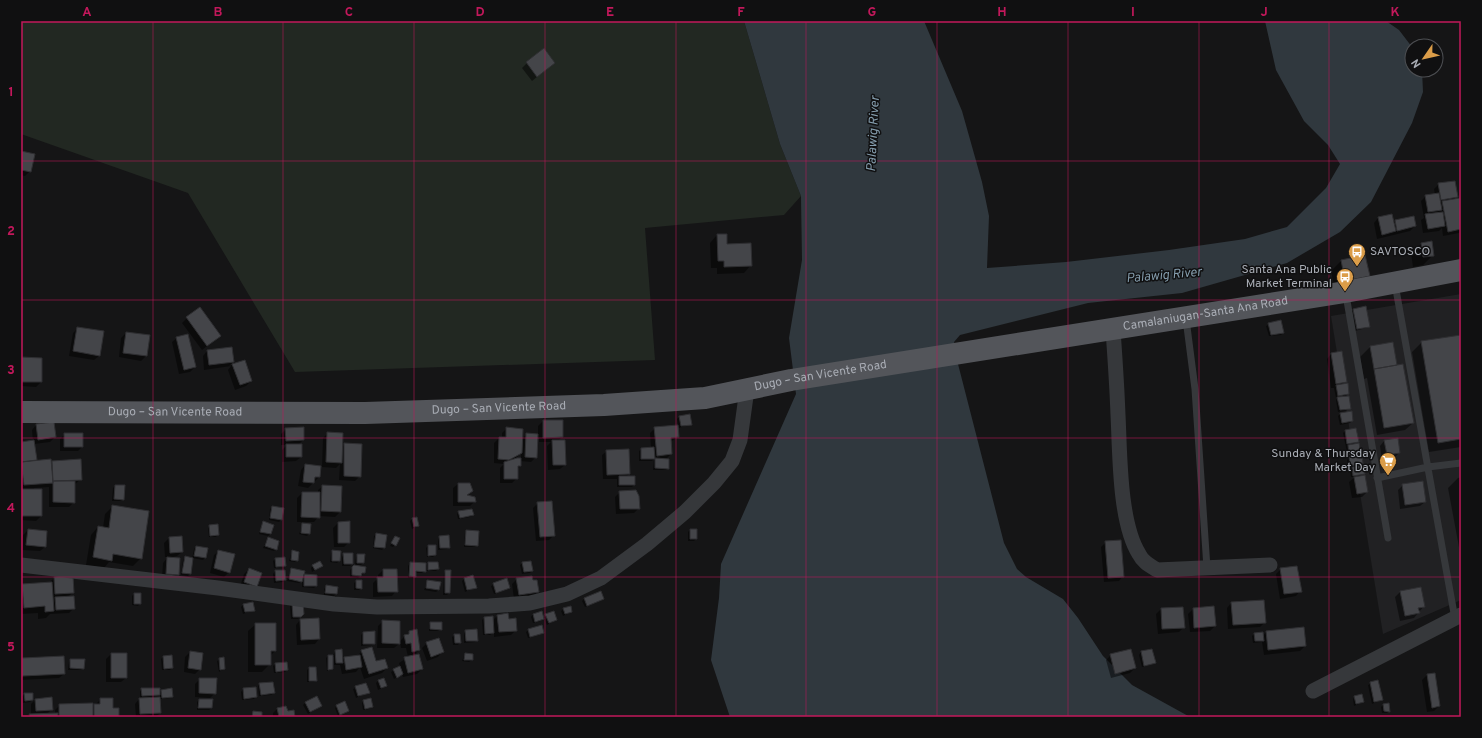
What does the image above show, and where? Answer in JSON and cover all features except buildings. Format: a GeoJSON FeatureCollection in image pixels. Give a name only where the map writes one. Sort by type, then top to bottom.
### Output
{"type":"FeatureCollection","features":[{"type":"Feature","properties":{"kind":"main road","name":"Camalaniugan-Santa Ana Road"},"geometry":{"type":"LineString","coordinates":[[973,352],[1345,292],[1461,270]]}},
{"type":"Feature","properties":{"kind":"main road","name":"Dugo – San Vicente Road"},"geometry":{"type":"LineString","coordinates":[[21,412],[381,413],[604,405],[705,398],[791,380],[973,352]]}},
{"type":"Feature","properties":{"kind":"street"},"geometry":{"type":"LineString","coordinates":[[1113,330],[1120,460],[1125,506],[1130,533],[1138,554],[1146,564],[1157,570],[1270,565]]}},
{"type":"Feature","properties":{"kind":"street"},"geometry":{"type":"LineString","coordinates":[[21,565],[202,586],[334,604],[377,607],[489,606],[530,603],[566,594],[601,578],[647,544],[685,512],[714,483],[732,462],[740,440],[747,389]]}},
{"type":"Feature","properties":{"kind":"street"},"geometry":{"type":"LineString","coordinates":[[1313,691],[1458,617]]}},
{"type":"Feature","properties":{"kind":"lane"},"geometry":{"type":"LineString","coordinates":[[1395,282],[1428,467],[1458,617]]}},
{"type":"Feature","properties":{"kind":"lane"},"geometry":{"type":"LineString","coordinates":[[1345,292],[1388,538]]}},
{"type":"Feature","properties":{"kind":"lane"},"geometry":{"type":"LineString","coordinates":[[1186,318],[1195,389],[1207,568]]}},
{"type":"Feature","properties":{"kind":"lane"},"geometry":{"type":"LineString","coordinates":[[1377,478],[1428,467],[1461,463]]}},
{"type":"Feature","properties":{"kind":"shaded area"},"geometry":{"type":"Polygon","coordinates":[[[21,21],[744,21],[780,144],[801,196],[784,215],[645,228],[655,360],[295,372],[188,193],[21,134],[21,21]]]}},
{"type":"Feature","properties":{"kind":"shaded area"},"geometry":{"type":"Polygon","coordinates":[[[1461,294],[1461,600],[1383,634],[1331,316],[1461,294]]]}},
{"type":"Feature","properties":{"kind":"water","name":"Palawig River"},"geometry":{"type":"Polygon","coordinates":[[[744,21],[924,21],[962,111],[982,182],[989,216],[987,268],[1066,262],[1169,250],[1245,239],[1287,227],[1326,188],[1340,164],[1328,145],[1304,121],[1276,70],[1265,21],[1386,21],[1399,30],[1405,38],[1404,78],[1422,78],[1423,92],[1412,123],[1371,202],[1340,232],[1287,263],[1182,293],[1088,303],[960,335],[954,342],[958,364],[1004,543],[1017,569],[1026,577],[1063,599],[1078,618],[1103,656],[1132,685],[1190,717],[730,717],[711,660],[719,598],[721,564],[796,394],[789,338],[802,260],[801,196],[780,144],[744,21]]]}},
{"type":"Feature","properties":{"kind":"place","name":"SAVTOSCO"},"geometry":{"type":"Point","coordinates":[1357,267]}},
{"type":"Feature","properties":{"kind":"place","name":"Santa Ana Public Market Terminal"},"geometry":{"type":"Point","coordinates":[1345,292]}},
{"type":"Feature","properties":{"kind":"place","name":"Sunday & Thursday Market Day"},"geometry":{"type":"Point","coordinates":[1388,476]}}]}
